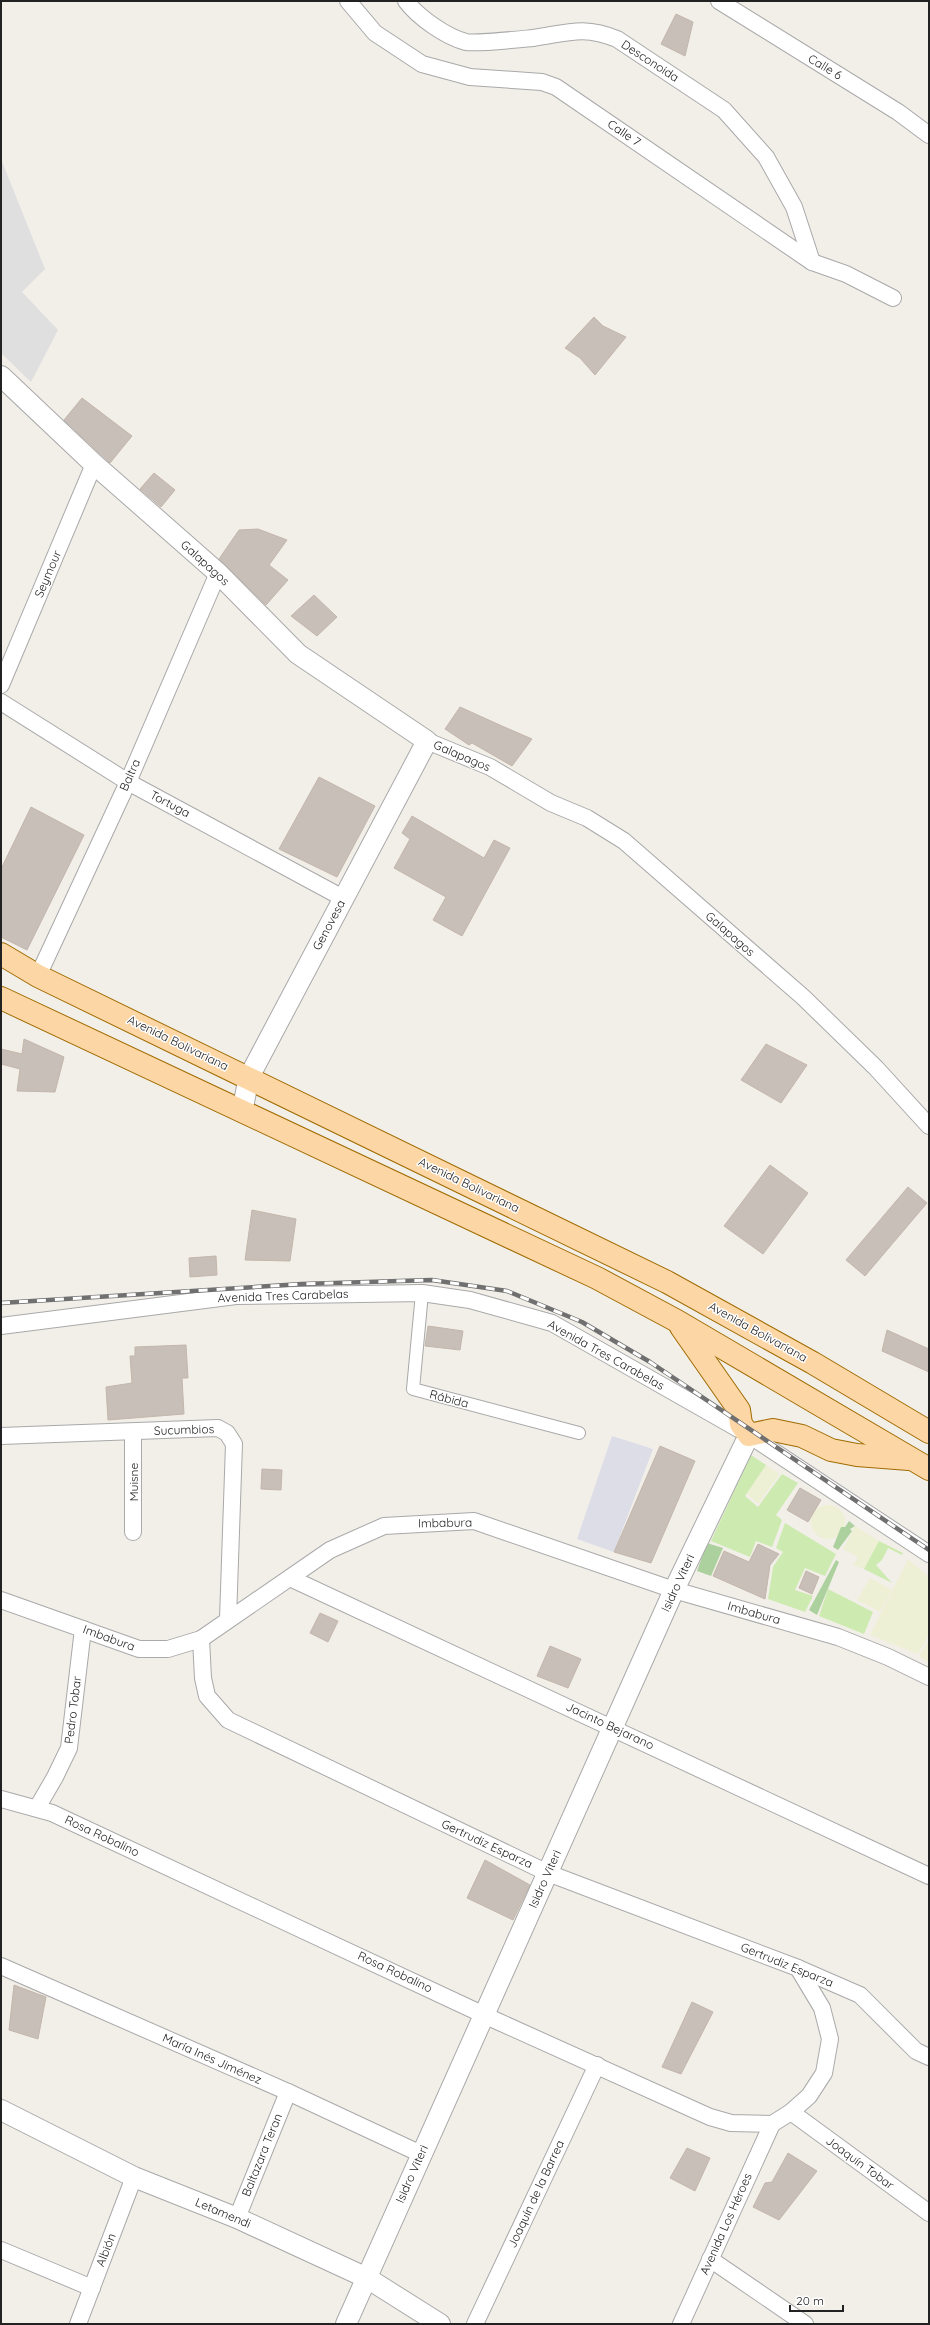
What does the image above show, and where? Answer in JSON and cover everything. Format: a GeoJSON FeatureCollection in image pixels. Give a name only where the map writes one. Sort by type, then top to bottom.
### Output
{"type":"FeatureCollection","features":[{"type":"Feature","properties":{"kind":"main road","name":"Avenida Bolivariana"},"geometry":{"type":"LineString","coordinates":[[1,954],[38,976],[249,1077],[667,1282],[813,1363],[929,1432]]}},
{"type":"Feature","properties":{"kind":"main road"},"geometry":{"type":"LineString","coordinates":[[1,998],[597,1278],[677,1322],[921,1464]]}},
{"type":"Feature","properties":{"kind":"main road"},"geometry":{"type":"LineString","coordinates":[[677,1322],[739,1410],[741,1424],[749,1435],[773,1430],[802,1436],[831,1450],[921,1464]]}},
{"type":"Feature","properties":{"kind":"street","name":"Calle 7"},"geometry":{"type":"LineString","coordinates":[[348,1],[375,33],[422,64],[470,77],[542,82],[556,87],[812,262],[846,274],[893,298]]}},
{"type":"Feature","properties":{"kind":"street","name":"Desconoida"},"geometry":{"type":"LineString","coordinates":[[406,1],[431,25],[466,42],[532,38],[572,31],[598,31],[617,39],[724,110],[760,151],[794,207],[812,262]]}},
{"type":"Feature","properties":{"kind":"street","name":"Calle 6"},"geometry":{"type":"LineString","coordinates":[[719,1],[898,112],[929,135]]}},
{"type":"Feature","properties":{"kind":"street","name":"Galapagos"},"geometry":{"type":"LineString","coordinates":[[1,376],[94,464],[218,572],[298,654],[427,741],[490,767],[551,802],[587,818],[624,842],[803,997],[876,1068],[929,1126]]}},
{"type":"Feature","properties":{"kind":"street","name":"Seymour"},"geometry":{"type":"LineString","coordinates":[[1,685],[94,464]]}},
{"type":"Feature","properties":{"kind":"street","name":"Baltra"},"geometry":{"type":"LineString","coordinates":[[38,976],[128,782],[218,572]]}},
{"type":"Feature","properties":{"kind":"street","name":"Tortuga"},"geometry":{"type":"LineString","coordinates":[[1,702],[128,782],[343,898]]}},
{"type":"Feature","properties":{"kind":"street","name":"Genovesa"},"geometry":{"type":"LineString","coordinates":[[242,1112],[249,1077],[427,741]]}},
{"type":"Feature","properties":{"kind":"street","name":"Avenida Tres Carabelas"},"geometry":{"type":"LineString","coordinates":[[1,1326],[236,1296],[422,1293],[470,1300],[552,1323],[749,1435],[929,1554]]}},
{"type":"Feature","properties":{"kind":"street","name":"Rábida"},"geometry":{"type":"LineString","coordinates":[[422,1293],[413,1389],[579,1433]]}},
{"type":"Feature","properties":{"kind":"street","name":"Sucumbios"},"geometry":{"type":"LineString","coordinates":[[1,1436],[218,1428],[227,1433],[234,1444],[228,1618]]}},
{"type":"Feature","properties":{"kind":"street","name":"Muisne"},"geometry":{"type":"LineString","coordinates":[[133,1432],[133,1532]]}},
{"type":"Feature","properties":{"kind":"street","name":"Isidro Viteri"},"geometry":{"type":"LineString","coordinates":[[346,2324],[674,1590],[749,1435]]}},
{"type":"Feature","properties":{"kind":"street","name":"Imbabura"},"geometry":{"type":"LineString","coordinates":[[1,1600],[83,1628],[138,1649],[168,1649],[201,1639],[228,1618],[330,1550],[384,1526],[474,1521],[674,1590],[838,1637],[888,1657],[929,1677]]}},
{"type":"Feature","properties":{"kind":"street","name":"Jacinto Bejarano"},"geometry":{"type":"LineString","coordinates":[[290,1578],[929,1876]]}},
{"type":"Feature","properties":{"kind":"street","name":"Pedro Tobar"},"geometry":{"type":"LineString","coordinates":[[37,1808],[56,1777],[69,1748],[83,1628]]}},
{"type":"Feature","properties":{"kind":"street","name":"Gertrudiz Esparza"},"geometry":{"type":"LineString","coordinates":[[201,1639],[203,1678],[207,1696],[228,1720],[548,1873],[798,1968],[860,1995],[916,2051],[929,2057]]}},
{"type":"Feature","properties":{"kind":"street","name":"Rosa Robalino"},"geometry":{"type":"LineString","coordinates":[[1,1799],[37,1808],[710,2117],[731,2123],[772,2124]]}},
{"type":"Feature","properties":{"kind":"street","name":"María Inés Jiménez"},"geometry":{"type":"LineString","coordinates":[[1,1966],[288,2092],[421,2154]]}},
{"type":"Feature","properties":{"kind":"street"},"geometry":{"type":"LineString","coordinates":[[772,2124],[791,2112],[809,2096],[824,2073],[830,2039],[822,2008],[798,1968]]}},
{"type":"Feature","properties":{"kind":"street","name":"Joaquín de la Barrea"},"geometry":{"type":"LineString","coordinates":[[475,2324],[597,2065]]}},
{"type":"Feature","properties":{"kind":"street","name":"Baltazara Teran"},"geometry":{"type":"LineString","coordinates":[[237,2218],[288,2092]]}},
{"type":"Feature","properties":{"kind":"street","name":"Letamendi"},"geometry":{"type":"LineString","coordinates":[[1,2110],[134,2177],[237,2218],[366,2278],[440,2324]]}},
{"type":"Feature","properties":{"kind":"street","name":"Joaquín Tobar"},"geometry":{"type":"LineString","coordinates":[[791,2112],[929,2214]]}},
{"type":"Feature","properties":{"kind":"street","name":"Avenida Los Héroes"},"geometry":{"type":"LineString","coordinates":[[681,2324],[772,2124]]}},
{"type":"Feature","properties":{"kind":"street","name":"Albión"},"geometry":{"type":"LineString","coordinates":[[78,2324],[134,2177]]}},
{"type":"Feature","properties":{"kind":"street"},"geometry":{"type":"LineString","coordinates":[[1,2250],[92,2288]]}},
{"type":"Feature","properties":{"kind":"street"},"geometry":{"type":"LineString","coordinates":[[710,2259],[805,2324]]}},
{"type":"Feature","properties":{"kind":"shaded area"},"geometry":{"type":"Polygon","coordinates":[[[1,159],[45,269],[22,292],[58,330],[31,382],[1,353],[1,159]]]}},
{"type":"Feature","properties":{"kind":"shaded area"},"geometry":{"type":"Polygon","coordinates":[[[612,1436],[653,1449],[614,1552],[577,1539],[612,1436]]]}},
{"type":"Feature","properties":{"kind":"green space"},"geometry":{"type":"Polygon","coordinates":[[[751,1455],[766,1465],[745,1496],[758,1507],[782,1474],[798,1483],[776,1515],[782,1520],[772,1547],[756,1541],[750,1557],[711,1541],[751,1455]]]}},
{"type":"Feature","properties":{"kind":"green space"},"geometry":{"type":"Polygon","coordinates":[[[766,1465],[780,1474],[758,1504],[746,1493],[766,1465]]]}},
{"type":"Feature","properties":{"kind":"green space"},"geometry":{"type":"Polygon","coordinates":[[[828,1505],[840,1510],[845,1522],[840,1534],[828,1539],[816,1534],[811,1522],[816,1510],[828,1505]]]}},
{"type":"Feature","properties":{"kind":"green space"},"geometry":{"type":"Polygon","coordinates":[[[849,1521],[855,1526],[850,1529],[852,1531],[838,1550],[833,1547],[841,1527],[845,1527],[849,1521]]]}},
{"type":"Feature","properties":{"kind":"green space"},"geometry":{"type":"Polygon","coordinates":[[[785,1523],[836,1554],[825,1576],[805,1568],[795,1590],[813,1596],[805,1612],[768,1599],[773,1567],[783,1552],[776,1548],[785,1523]]]}},
{"type":"Feature","properties":{"kind":"green space"},"geometry":{"type":"Polygon","coordinates":[[[855,1526],[879,1541],[864,1569],[853,1565],[858,1557],[843,1549],[855,1526]]]}},
{"type":"Feature","properties":{"kind":"green space"},"geometry":{"type":"Polygon","coordinates":[[[879,1541],[903,1553],[902,1555],[888,1548],[882,1560],[876,1565],[892,1583],[864,1569],[879,1541]]]}},
{"type":"Feature","properties":{"kind":"green space"},"geometry":{"type":"Polygon","coordinates":[[[707,1543],[723,1548],[711,1576],[697,1571],[707,1543]]]}},
{"type":"Feature","properties":{"kind":"green space"},"geometry":{"type":"Polygon","coordinates":[[[908,1559],[929,1577],[929,1635],[918,1654],[870,1635],[908,1559]]]}},
{"type":"Feature","properties":{"kind":"green space"},"geometry":{"type":"Polygon","coordinates":[[[836,1560],[839,1562],[817,1615],[809,1610],[836,1560]]]}},
{"type":"Feature","properties":{"kind":"green space"},"geometry":{"type":"Polygon","coordinates":[[[870,1578],[892,1590],[880,1612],[857,1600],[870,1578]]]}},
{"type":"Feature","properties":{"kind":"green space"},"geometry":{"type":"Polygon","coordinates":[[[828,1589],[873,1612],[864,1634],[819,1616],[828,1589]]]}},
{"type":"Feature","properties":{"kind":"green space"},"geometry":{"type":"Polygon","coordinates":[[[929,1640],[929,1663],[919,1656],[929,1640]]]}},
{"type":"Feature","properties":{"kind":"building"},"geometry":{"type":"Polygon","coordinates":[[[676,14],[693,22],[685,56],[661,44],[676,14]]]}},
{"type":"Feature","properties":{"kind":"building"},"geometry":{"type":"Polygon","coordinates":[[[594,317],[603,326],[626,337],[595,375],[580,358],[565,348],[594,317]]]}},
{"type":"Feature","properties":{"kind":"building"},"geometry":{"type":"Polygon","coordinates":[[[82,398],[132,436],[110,463],[64,420],[82,398]]]}},
{"type":"Feature","properties":{"kind":"building"},"geometry":{"type":"Polygon","coordinates":[[[154,473],[175,490],[161,507],[140,489],[154,473]]]}},
{"type":"Feature","properties":{"kind":"building"},"geometry":{"type":"Polygon","coordinates":[[[258,529],[287,540],[269,565],[288,580],[266,605],[219,559],[239,530],[258,529]]]}},
{"type":"Feature","properties":{"kind":"building"},"geometry":{"type":"Polygon","coordinates":[[[314,595],[337,617],[317,636],[291,616],[314,595]]]}},
{"type":"Feature","properties":{"kind":"building"},"geometry":{"type":"Polygon","coordinates":[[[460,707],[532,739],[512,766],[472,743],[469,745],[445,729],[460,707]]]}},
{"type":"Feature","properties":{"kind":"building"},"geometry":{"type":"Polygon","coordinates":[[[319,777],[375,806],[337,877],[279,849],[319,777]]]}},
{"type":"Feature","properties":{"kind":"building"},"geometry":{"type":"Polygon","coordinates":[[[31,807],[84,835],[27,950],[1,937],[1,869],[31,807]]]}},
{"type":"Feature","properties":{"kind":"building"},"geometry":{"type":"Polygon","coordinates":[[[412,816],[484,858],[494,840],[510,848],[462,936],[433,920],[446,897],[394,868],[410,839],[402,833],[412,816]]]}},
{"type":"Feature","properties":{"kind":"building"},"geometry":{"type":"Polygon","coordinates":[[[24,1039],[64,1057],[55,1092],[17,1091],[20,1069],[1,1064],[1,1049],[22,1054],[24,1039]]]}},
{"type":"Feature","properties":{"kind":"building"},"geometry":{"type":"Polygon","coordinates":[[[766,1044],[807,1065],[781,1103],[741,1080],[766,1044]]]}},
{"type":"Feature","properties":{"kind":"building"},"geometry":{"type":"Polygon","coordinates":[[[770,1165],[808,1193],[763,1254],[724,1226],[770,1165]]]}},
{"type":"Feature","properties":{"kind":"building"},"geometry":{"type":"Polygon","coordinates":[[[908,1187],[927,1203],[865,1276],[846,1260],[908,1187]]]}},
{"type":"Feature","properties":{"kind":"building"},"geometry":{"type":"Polygon","coordinates":[[[252,1210],[296,1219],[290,1261],[245,1260],[252,1210]]]}},
{"type":"Feature","properties":{"kind":"building"},"geometry":{"type":"Polygon","coordinates":[[[216,1256],[217,1275],[190,1277],[189,1258],[216,1256]]]}},
{"type":"Feature","properties":{"kind":"building"},"geometry":{"type":"Polygon","coordinates":[[[428,1326],[463,1331],[460,1350],[425,1346],[428,1326]]]}},
{"type":"Feature","properties":{"kind":"building"},"geometry":{"type":"Polygon","coordinates":[[[887,1330],[929,1349],[929,1372],[882,1351],[887,1330]]]}},
{"type":"Feature","properties":{"kind":"building"},"geometry":{"type":"Polygon","coordinates":[[[186,1345],[188,1378],[182,1378],[184,1414],[108,1420],[106,1387],[132,1383],[130,1356],[135,1356],[135,1347],[186,1345]]]}},
{"type":"Feature","properties":{"kind":"building"},"geometry":{"type":"Polygon","coordinates":[[[660,1446],[695,1461],[651,1563],[614,1552],[660,1446]]]}},
{"type":"Feature","properties":{"kind":"building"},"geometry":{"type":"Polygon","coordinates":[[[262,1469],[282,1470],[281,1490],[261,1489],[262,1469]]]}},
{"type":"Feature","properties":{"kind":"building"},"geometry":{"type":"Polygon","coordinates":[[[800,1488],[821,1500],[808,1522],[787,1510],[800,1488]]]}},
{"type":"Feature","properties":{"kind":"building"},"geometry":{"type":"Polygon","coordinates":[[[758,1544],[779,1554],[770,1565],[765,1599],[713,1576],[724,1551],[749,1562],[758,1544]]]}},
{"type":"Feature","properties":{"kind":"building"},"geometry":{"type":"Polygon","coordinates":[[[806,1571],[819,1577],[812,1594],[799,1588],[806,1571]]]}},
{"type":"Feature","properties":{"kind":"building"},"geometry":{"type":"Polygon","coordinates":[[[320,1613],[338,1621],[328,1642],[310,1633],[320,1613]]]}},
{"type":"Feature","properties":{"kind":"building"},"geometry":{"type":"Polygon","coordinates":[[[550,1646],[581,1659],[568,1688],[537,1676],[550,1646]]]}},
{"type":"Feature","properties":{"kind":"building"},"geometry":{"type":"Polygon","coordinates":[[[485,1860],[530,1885],[513,1920],[467,1898],[485,1860]]]}},
{"type":"Feature","properties":{"kind":"building"},"geometry":{"type":"Polygon","coordinates":[[[14,1985],[46,1997],[38,2039],[9,2030],[14,1985]]]}},
{"type":"Feature","properties":{"kind":"building"},"geometry":{"type":"Polygon","coordinates":[[[692,2002],[713,2012],[681,2074],[662,2067],[692,2002]]]}},
{"type":"Feature","properties":{"kind":"building"},"geometry":{"type":"Polygon","coordinates":[[[687,2148],[710,2158],[695,2191],[670,2178],[687,2148]]]}},
{"type":"Feature","properties":{"kind":"building"},"geometry":{"type":"Polygon","coordinates":[[[788,2153],[817,2171],[779,2220],[753,2207],[765,2183],[772,2182],[788,2153]]]}},
{"type":"Feature","properties":{"kind":"railway"},"geometry":{"type":"LineString","coordinates":[[1,1303],[302,1284],[432,1280],[507,1291],[582,1322],[650,1362],[929,1550]]}}]}
